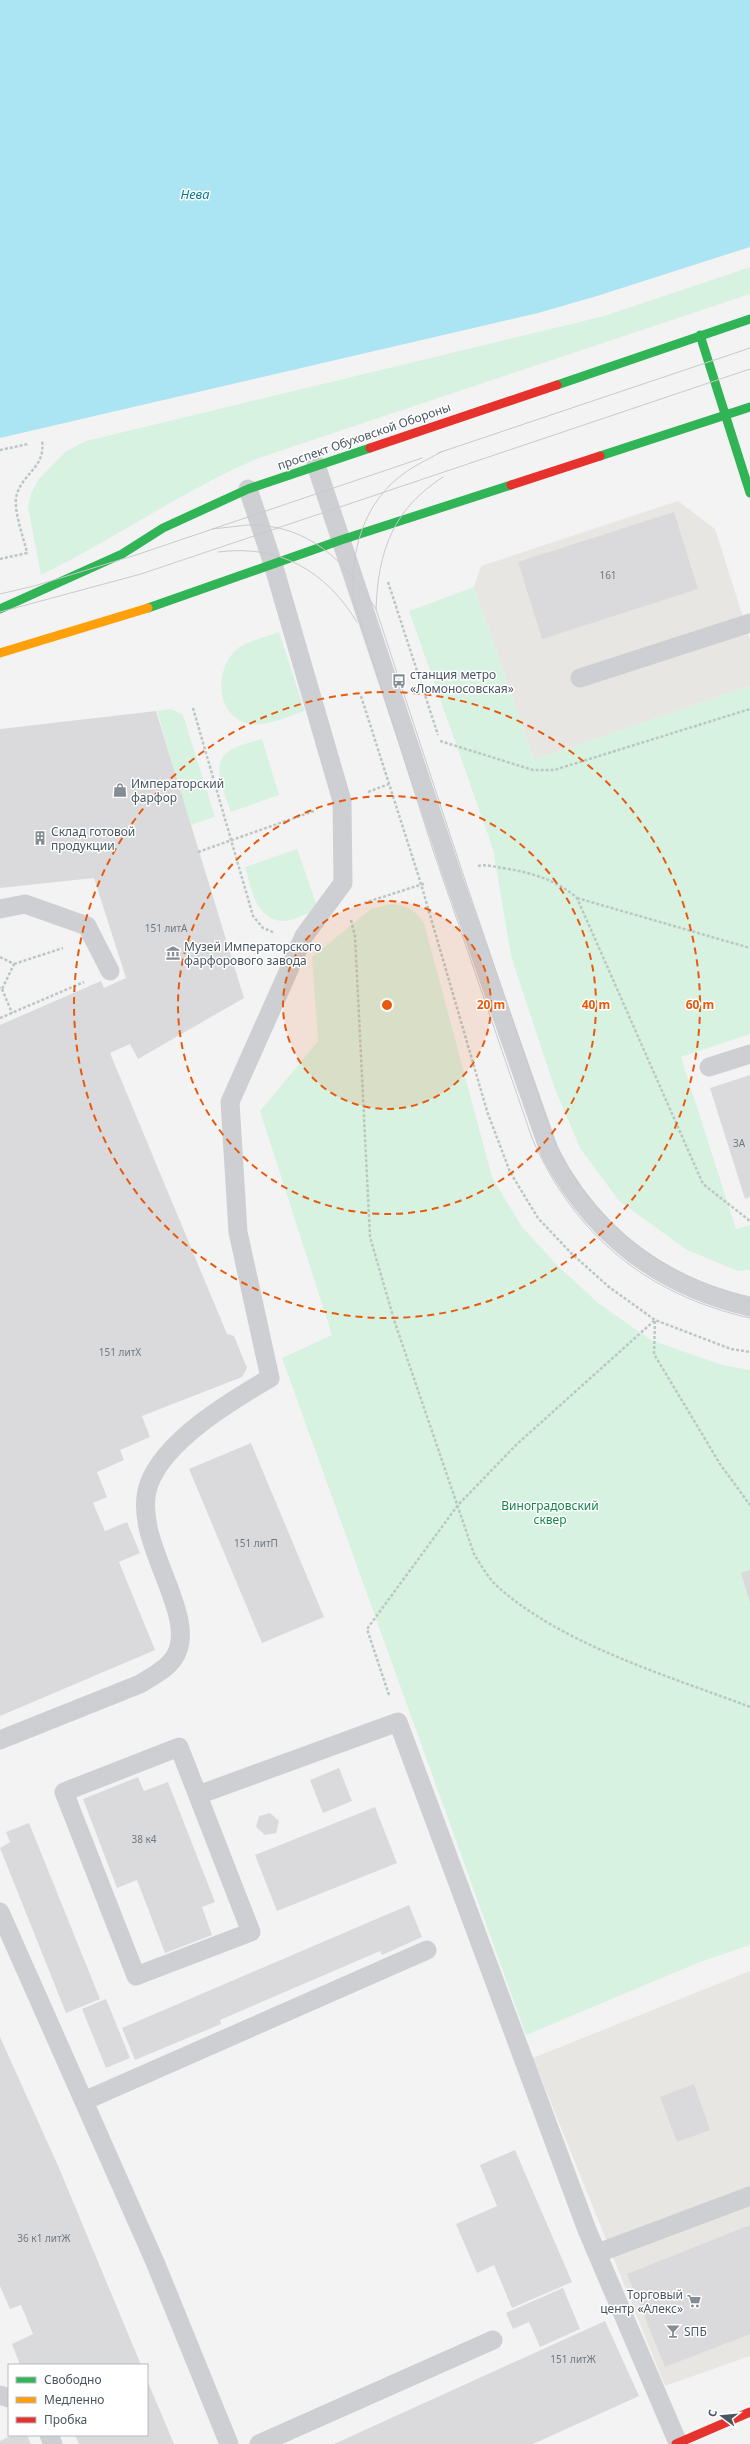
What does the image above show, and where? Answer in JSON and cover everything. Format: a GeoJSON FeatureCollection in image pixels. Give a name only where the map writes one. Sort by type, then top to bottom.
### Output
{"type":"FeatureCollection","features":[{"type":"Feature","properties":{"kind":"main road","name":"проспект Обуховской Обороны"},"geometry":{"type":"LineString","coordinates":[[0,609],[74,577],[122,554],[163,528],[248,489],[750,319]]}},
{"type":"Feature","properties":{"kind":"main road"},"geometry":{"type":"LineString","coordinates":[[700,335],[750,494]]}},
{"type":"Feature","properties":{"kind":"main road"},"geometry":{"type":"LineString","coordinates":[[0,653],[114,620],[341,540],[750,407]]}},
{"type":"Feature","properties":{"kind":"main road"},"geometry":{"type":"LineString","coordinates":[[677,2444],[750,2412]]}},
{"type":"Feature","properties":{"kind":"lane"},"geometry":{"type":"LineString","coordinates":[[316,465],[550,1153],[572,1192],[585,1207],[609,1232],[650,1268],[701,1293],[750,1307]]}},
{"type":"Feature","properties":{"kind":"lane"},"geometry":{"type":"LineString","coordinates":[[0,1740],[140,1684],[160,1672],[174,1658],[181,1637],[179,1617],[152,1543],[145,1516],[149,1484],[164,1459],[191,1432],[228,1403],[270,1378],[238,1232],[230,1102],[304,936],[343,883],[342,801],[273,564],[248,489]]}},
{"type":"Feature","properties":{"kind":"lane"},"geometry":{"type":"LineString","coordinates":[[580,678],[750,623]]}},
{"type":"Feature","properties":{"kind":"lane"},"geometry":{"type":"LineString","coordinates":[[0,909],[25,904],[87,926],[110,971]]}},
{"type":"Feature","properties":{"kind":"lane"},"geometry":{"type":"LineString","coordinates":[[709,1067],[750,1054]]}},
{"type":"Feature","properties":{"kind":"lane"},"geometry":{"type":"LineString","coordinates":[[198,1795],[398,1722],[598,2253],[677,2444]]}},
{"type":"Feature","properties":{"kind":"lane"},"geometry":{"type":"LineString","coordinates":[[179,1747],[198,1795],[251,1932],[136,1976],[64,1792],[179,1747]]}},
{"type":"Feature","properties":{"kind":"lane"},"geometry":{"type":"LineString","coordinates":[[0,1912],[155,2262],[228,2444]]}},
{"type":"Feature","properties":{"kind":"lane"},"geometry":{"type":"LineString","coordinates":[[84,2101],[427,1950]]}},
{"type":"Feature","properties":{"kind":"lane"},"geometry":{"type":"LineString","coordinates":[[598,2253],[750,2196]]}},
{"type":"Feature","properties":{"kind":"lane"},"geometry":{"type":"LineString","coordinates":[[259,2444],[493,2340]]}},
{"type":"Feature","properties":{"kind":"path"},"geometry":{"type":"LineString","coordinates":[[0,559],[27,553],[16,506],[16,495],[41,460],[43,449],[42,440]]}},
{"type":"Feature","properties":{"kind":"path"},"geometry":{"type":"LineString","coordinates":[[0,450],[28,444]]}},
{"type":"Feature","properties":{"kind":"path"},"geometry":{"type":"LineString","coordinates":[[388,582],[442,749]]}},
{"type":"Feature","properties":{"kind":"path"},"geometry":{"type":"LineString","coordinates":[[193,708],[230,841],[253,916],[263,928],[276,933],[304,936]]}},
{"type":"Feature","properties":{"kind":"path"},"geometry":{"type":"LineString","coordinates":[[440,741],[533,770],[554,770],[750,709]]}},
{"type":"Feature","properties":{"kind":"path"},"geometry":{"type":"LineString","coordinates":[[198,852],[389,784]]}},
{"type":"Feature","properties":{"kind":"path"},"geometry":{"type":"LineString","coordinates":[[478,858],[480,865],[544,876],[564,886],[577,898],[703,1184],[750,1221]]}},
{"type":"Feature","properties":{"kind":"path"},"geometry":{"type":"LineString","coordinates":[[343,883],[355,936],[370,1237],[394,1323],[474,1554],[496,1585],[526,1609],[565,1632],[613,1654],[750,1707]]}},
{"type":"Feature","properties":{"kind":"path"},"geometry":{"type":"LineString","coordinates":[[348,908],[420,884]]}},
{"type":"Feature","properties":{"kind":"path"},"geometry":{"type":"LineString","coordinates":[[577,898],[750,948]]}},
{"type":"Feature","properties":{"kind":"path"},"geometry":{"type":"LineString","coordinates":[[12,1013],[1,988],[14,964],[93,939]]}},
{"type":"Feature","properties":{"kind":"path"},"geometry":{"type":"LineString","coordinates":[[0,957],[14,964]]}},
{"type":"Feature","properties":{"kind":"path"},"geometry":{"type":"LineString","coordinates":[[0,1018],[110,971]]}},
{"type":"Feature","properties":{"kind":"path"},"geometry":{"type":"LineString","coordinates":[[398,1722],[366,1629],[458,1505],[516,1445],[655,1320],[654,1354],[720,1464],[750,1505]]}},
{"type":"Feature","properties":{"kind":"shaded area"},"geometry":{"type":"Polygon","coordinates":[[[678,501],[715,529],[750,639],[750,686],[534,760],[474,587],[481,566],[678,501]]]}},
{"type":"Feature","properties":{"kind":"shaded area"},"geometry":{"type":"Polygon","coordinates":[[[750,1971],[750,2356],[665,2386],[533,2058],[750,1971]]]}},
{"type":"Feature","properties":{"kind":"green space"},"geometry":{"type":"Polygon","coordinates":[[[750,267],[750,294],[259,458],[203,485],[96,546],[41,575],[28,507],[31,494],[38,480],[65,452],[86,441],[604,316],[750,267]]]}},
{"type":"Feature","properties":{"kind":"green space"},"geometry":{"type":"Polygon","coordinates":[[[474,587],[534,760],[750,686],[750,1034],[681,1057],[736,1229],[750,1225],[750,1270],[738,1271],[687,1250],[619,1201],[580,1148],[555,1089],[511,956],[493,849],[409,611],[474,587]]]}},
{"type":"Feature","properties":{"kind":"green space"},"geometry":{"type":"Polygon","coordinates":[[[279,632],[305,711],[270,723],[256,725],[238,720],[230,712],[224,702],[222,679],[224,668],[230,657],[240,646],[279,632]]]}},
{"type":"Feature","properties":{"kind":"green space"},"geometry":{"type":"Polygon","coordinates":[[[171,709],[182,714],[185,721],[215,817],[190,825],[157,711],[171,709]]]}},
{"type":"Feature","properties":{"kind":"green space"},"geometry":{"type":"Polygon","coordinates":[[[262,739],[279,795],[231,812],[222,789],[219,772],[220,764],[223,757],[229,751],[262,739]]]}},
{"type":"Feature","properties":{"kind":"green space"},"geometry":{"type":"Polygon","coordinates":[[[297,849],[318,909],[291,920],[283,921],[274,919],[266,915],[260,909],[252,892],[245,867],[297,849]]]}},
{"type":"Feature","properties":{"kind":"green space","name":"Виноградовский сквер"},"geometry":{"type":"Polygon","coordinates":[[[391,904],[410,909],[424,923],[492,1177],[522,1227],[556,1264],[598,1303],[651,1340],[722,1365],[750,1370],[750,1945],[700,1962],[526,2035],[282,1358],[332,1335],[260,1111],[318,1041],[312,957],[371,909],[391,904]]]}},
{"type":"Feature","properties":{"kind":"water","name":"Нева"},"geometry":{"type":"Polygon","coordinates":[[[0,0],[750,0],[750,247],[597,296],[538,313],[0,438],[0,0]]]}},
{"type":"Feature","properties":{"kind":"building"},"geometry":{"type":"Polygon","coordinates":[[[674,512],[698,589],[542,639],[518,562],[674,512]]]}},
{"type":"Feature","properties":{"kind":"building"},"geometry":{"type":"Polygon","coordinates":[[[156,711],[244,998],[138,1059],[130,1044],[110,1053],[227,1334],[234,1336],[247,1368],[242,1377],[142,1416],[150,1437],[120,1450],[124,1460],[97,1472],[107,1497],[93,1503],[105,1531],[127,1522],[140,1553],[119,1562],[155,1650],[0,1716],[0,1025],[101,981],[104,988],[126,978],[94,878],[0,888],[0,729],[156,711]]]}},
{"type":"Feature","properties":{"kind":"building"},"geometry":{"type":"Polygon","coordinates":[[[750,1075],[750,1197],[745,1199],[710,1088],[750,1075]]]}},
{"type":"Feature","properties":{"kind":"building"},"geometry":{"type":"Polygon","coordinates":[[[251,1443],[324,1617],[262,1643],[189,1469],[251,1443]]]}},
{"type":"Feature","properties":{"kind":"building"},"geometry":{"type":"Polygon","coordinates":[[[750,1570],[750,1603],[741,1573],[750,1570]]]}},
{"type":"Feature","properties":{"kind":"building"},"geometry":{"type":"Polygon","coordinates":[[[339,1768],[352,1801],[323,1813],[310,1780],[339,1768]]]}},
{"type":"Feature","properties":{"kind":"building"},"geometry":{"type":"Polygon","coordinates":[[[138,1777],[144,1791],[168,1782],[215,1902],[202,1907],[212,1935],[165,1953],[137,1880],[117,1888],[83,1799],[138,1777]]]}},
{"type":"Feature","properties":{"kind":"building"},"geometry":{"type":"Polygon","coordinates":[[[375,1807],[397,1863],[277,1911],[255,1855],[375,1807]]]}},
{"type":"Feature","properties":{"kind":"building"},"geometry":{"type":"Polygon","coordinates":[[[270,1813],[279,1821],[276,1833],[265,1835],[256,1827],[259,1816],[270,1813]]]}},
{"type":"Feature","properties":{"kind":"building"},"geometry":{"type":"Polygon","coordinates":[[[29,1823],[100,1999],[66,2013],[0,1848],[10,1842],[6,1832],[29,1823]]]}},
{"type":"Feature","properties":{"kind":"building"},"geometry":{"type":"Polygon","coordinates":[[[409,1905],[422,1937],[382,1955],[380,1951],[220,2020],[221,2024],[135,2060],[122,2028],[409,1905]]]}},
{"type":"Feature","properties":{"kind":"building"},"geometry":{"type":"Polygon","coordinates":[[[106,1999],[130,2058],[106,2068],[82,2009],[106,1999]]]}},
{"type":"Feature","properties":{"kind":"building"},"geometry":{"type":"Polygon","coordinates":[[[0,2037],[59,2168],[141,2364],[20,2364],[12,2344],[33,2334],[21,2305],[10,2309],[0,2286],[0,2037]]]}},
{"type":"Feature","properties":{"kind":"building"},"geometry":{"type":"Polygon","coordinates":[[[694,2084],[710,2130],[677,2142],[660,2097],[694,2084]]]}},
{"type":"Feature","properties":{"kind":"building"},"geometry":{"type":"Polygon","coordinates":[[[515,2150],[572,2282],[512,2308],[494,2265],[477,2273],[456,2224],[497,2206],[480,2165],[515,2150]]]}},
{"type":"Feature","properties":{"kind":"building","name":"Торговый центр «Алекс»"},"geometry":{"type":"Polygon","coordinates":[[[750,2225],[750,2334],[665,2367],[627,2274],[750,2225]]]}},
{"type":"Feature","properties":{"kind":"building"},"geometry":{"type":"Polygon","coordinates":[[[563,2288],[580,2329],[540,2347],[529,2322],[513,2329],[506,2313],[563,2288]]]}},
{"type":"Feature","properties":{"kind":"building"},"geometry":{"type":"Polygon","coordinates":[[[605,2321],[639,2396],[533,2444],[334,2444],[605,2321]]]}},
{"type":"Feature","properties":{"kind":"building"},"geometry":{"type":"Polygon","coordinates":[[[148,2382],[174,2444],[79,2444],[75,2436],[148,2436],[148,2382]]]}},
{"type":"Feature","properties":{"kind":"building"},"geometry":{"type":"Polygon","coordinates":[[[11,2436],[27,2436],[31,2444],[0,2444],[0,2441],[11,2436]]]}},
{"type":"Feature","properties":{"kind":"tram line"},"geometry":{"type":"LineString","coordinates":[[438,453],[750,348]]}},
{"type":"Feature","properties":{"kind":"tram line"},"geometry":{"type":"LineString","coordinates":[[0,612],[141,574],[750,369]]}},
{"type":"Feature","properties":{"kind":"tram line"},"geometry":{"type":"LineString","coordinates":[[443,451],[410,469],[391,484],[369,513],[357,547],[353,584],[354,602],[433,850],[532,1138],[549,1173],[569,1204],[592,1232],[618,1256],[647,1277],[678,1294],[713,1308],[750,1318]]}},
{"type":"Feature","properties":{"kind":"tram line"},"geometry":{"type":"LineString","coordinates":[[0,594],[34,586],[136,555],[422,458]]}},
{"type":"Feature","properties":{"kind":"tram line"},"geometry":{"type":"LineString","coordinates":[[376,609],[380,568],[392,533],[400,518],[412,503],[426,489],[443,477]]}},
{"type":"Feature","properties":{"kind":"tram line"},"geometry":{"type":"LineString","coordinates":[[212,529],[248,525],[270,526],[290,531],[307,539],[324,549],[352,576],[376,609],[462,871],[550,1130],[565,1162],[584,1190],[605,1216],[629,1239],[656,1258],[685,1274],[716,1287],[750,1297]]}},
{"type":"Feature","properties":{"kind":"tram line"},"geometry":{"type":"LineString","coordinates":[[218,552],[261,552],[298,564],[315,575],[330,588],[357,622]]}},
{"type":"Feature","properties":{"kind":"traffic: fast"},"geometry":{"type":"LineString","coordinates":[[557,385],[750,319]]}},
{"type":"Feature","properties":{"kind":"traffic: fast"},"geometry":{"type":"LineString","coordinates":[[700,335],[750,493]]}},
{"type":"Feature","properties":{"kind":"traffic: fast"},"geometry":{"type":"LineString","coordinates":[[600,456],[750,407]]}},
{"type":"Feature","properties":{"kind":"traffic: fast"},"geometry":{"type":"LineString","coordinates":[[0,609],[122,554],[163,528],[248,489],[370,448]]}},
{"type":"Feature","properties":{"kind":"traffic: fast"},"geometry":{"type":"LineString","coordinates":[[148,608],[341,540],[511,485]]}},
{"type":"Feature","properties":{"kind":"traffic: slow"},"geometry":{"type":"LineString","coordinates":[[0,653],[148,608]]}},
{"type":"Feature","properties":{"kind":"traffic: jam"},"geometry":{"type":"LineString","coordinates":[[370,448],[557,385]]}},
{"type":"Feature","properties":{"kind":"traffic: jam"},"geometry":{"type":"LineString","coordinates":[[511,485],[600,456]]}},
{"type":"Feature","properties":{"kind":"traffic: jam"},"geometry":{"type":"LineString","coordinates":[[676,2444],[750,2412]]}},
{"type":"Feature","properties":{"kind":"place","name":"станция метро «Ломоносовская»"},"geometry":{"type":"Point","coordinates":[399,681]}},
{"type":"Feature","properties":{"kind":"place","name":"Императорский фарфор"},"geometry":{"type":"Point","coordinates":[120,790]}},
{"type":"Feature","properties":{"kind":"place","name":"Склад готовой продукции"},"geometry":{"type":"Point","coordinates":[40,838]}},
{"type":"Feature","properties":{"kind":"place","name":"Музей Императорского фарфорового завода"},"geometry":{"type":"Point","coordinates":[173,953]}},
{"type":"Feature","properties":{"kind":"place","name":"Торговый центр «Алекс»"},"geometry":{"type":"Point","coordinates":[694,2301]}},
{"type":"Feature","properties":{"kind":"place","name":"SПБ"},"geometry":{"type":"Point","coordinates":[673,2331]}}]}
